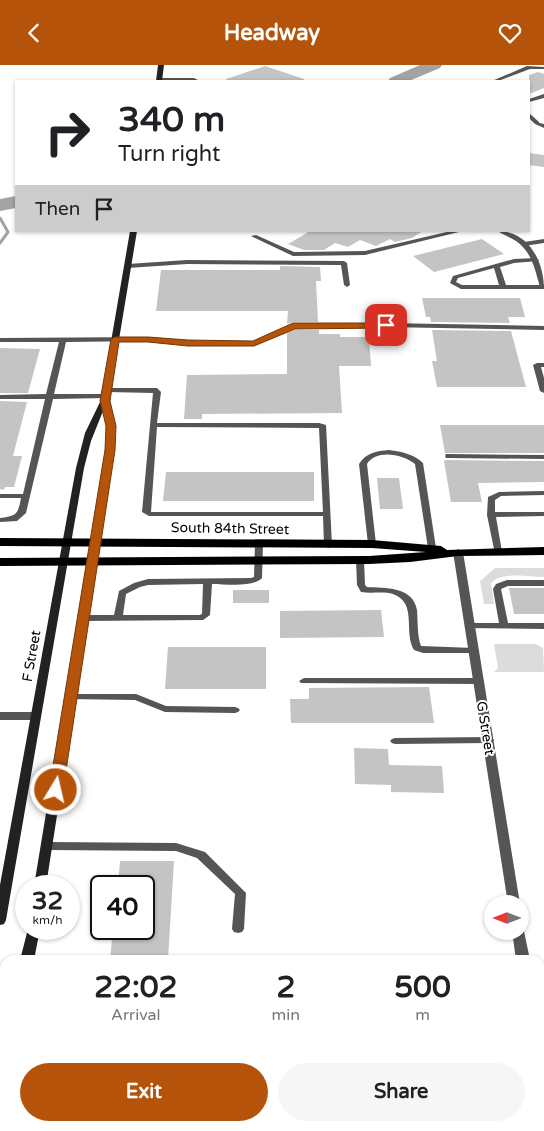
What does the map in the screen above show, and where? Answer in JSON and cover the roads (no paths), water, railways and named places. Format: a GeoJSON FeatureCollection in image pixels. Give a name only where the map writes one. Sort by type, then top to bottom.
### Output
{"type":"FeatureCollection","features":[{"type":"Feature","properties":{"kind":"main road","name":"South 84th Street"},"geometry":{"type":"LineString","coordinates":[[0,542],[372,544],[432,548],[458,552]]}},
{"type":"Feature","properties":{"kind":"main road","name":"South 84th Street"},"geometry":{"type":"LineString","coordinates":[[0,562],[360,560],[410,558],[458,552],[544,551]]}},
{"type":"Feature","properties":{"kind":"street"},"geometry":{"type":"LineString","coordinates":[[159,80],[161,65]]}},
{"type":"Feature","properties":{"kind":"street"},"geometry":{"type":"LineString","coordinates":[[537,123],[544,126]]}},
{"type":"Feature","properties":{"kind":"street","name":"F Street"},"geometry":{"type":"LineString","coordinates":[[42,875],[110,450],[111,426],[106,396],[134,232]]}},
{"type":"Feature","properties":{"kind":"street"},"geometry":{"type":"LineString","coordinates":[[503,232],[524,244],[532,251],[539,262],[544,287]]}},
{"type":"Feature","properties":{"kind":"street","name":"F Street"},"geometry":{"type":"LineString","coordinates":[[0,920],[66,542],[86,441],[94,419],[106,396]]}},
{"type":"Feature","properties":{"kind":"street","name":"G Street"},"geometry":{"type":"LineString","coordinates":[[458,552],[513,895]]}},
{"type":"Feature","properties":{"kind":"street"},"geometry":{"type":"LineString","coordinates":[[0,716],[36,716]]}},
{"type":"Feature","properties":{"kind":"street"},"geometry":{"type":"LineString","coordinates":[[29,955],[32,940]]}},
{"type":"Feature","properties":{"kind":"street"},"geometry":{"type":"LineString","coordinates":[[520,940],[522,955]]}},
{"type":"Feature","properties":{"kind":"lane"},"geometry":{"type":"LineString","coordinates":[[496,80],[529,67],[544,68]]}},
{"type":"Feature","properties":{"kind":"lane"},"geometry":{"type":"LineString","coordinates":[[159,80],[196,80]]}},
{"type":"Feature","properties":{"kind":"lane"},"geometry":{"type":"LineString","coordinates":[[530,101],[544,95]]}},
{"type":"Feature","properties":{"kind":"lane"},"geometry":{"type":"LineString","coordinates":[[530,116],[537,123]]}},
{"type":"Feature","properties":{"kind":"lane"},"geometry":{"type":"LineString","coordinates":[[254,236],[293,254],[364,253],[457,232]]}},
{"type":"Feature","properties":{"kind":"lane"},"geometry":{"type":"LineString","coordinates":[[524,244],[544,241]]}},
{"type":"Feature","properties":{"kind":"lane"},"geometry":{"type":"LineString","coordinates":[[539,262],[514,261],[455,277],[452,280],[453,283],[461,287],[544,287]]}},
{"type":"Feature","properties":{"kind":"lane"},"geometry":{"type":"LineString","coordinates":[[128,266],[188,262],[344,263],[347,285]]}},
{"type":"Feature","properties":{"kind":"lane"},"geometry":{"type":"LineString","coordinates":[[497,266],[503,287]]}},
{"type":"Feature","properties":{"kind":"lane"},"geometry":{"type":"LineString","coordinates":[[0,340],[148,339],[188,343],[254,343],[293,326],[386,325],[544,328]]}},
{"type":"Feature","properties":{"kind":"lane"},"geometry":{"type":"LineString","coordinates":[[0,520],[19,517],[22,513],[62,340]]}},
{"type":"Feature","properties":{"kind":"lane"},"geometry":{"type":"LineString","coordinates":[[544,365],[538,365],[544,391]]}},
{"type":"Feature","properties":{"kind":"lane"},"geometry":{"type":"LineString","coordinates":[[0,397],[106,396],[154,390],[157,392],[146,512],[149,514],[327,514]]}},
{"type":"Feature","properties":{"kind":"lane"},"geometry":{"type":"LineString","coordinates":[[153,425],[318,425],[323,427],[328,545]]}},
{"type":"Feature","properties":{"kind":"lane"},"geometry":{"type":"LineString","coordinates":[[372,544],[363,464],[367,457],[372,455],[400,453],[409,455],[419,463],[432,548]]}},
{"type":"Feature","properties":{"kind":"lane"},"geometry":{"type":"LineString","coordinates":[[449,456],[544,457]]}},
{"type":"Feature","properties":{"kind":"lane"},"geometry":{"type":"LineString","coordinates":[[498,552],[491,515],[491,499],[499,494],[544,493]]}},
{"type":"Feature","properties":{"kind":"lane"},"geometry":{"type":"LineString","coordinates":[[0,496],[26,496]]}},
{"type":"Feature","properties":{"kind":"lane"},"geometry":{"type":"LineString","coordinates":[[491,515],[544,514]]}},
{"type":"Feature","properties":{"kind":"lane"},"geometry":{"type":"LineString","coordinates":[[118,618],[122,593],[137,585],[148,582],[253,581],[258,577],[258,544]]}},
{"type":"Feature","properties":{"kind":"lane"},"geometry":{"type":"LineString","coordinates":[[360,560],[361,585],[364,589],[394,591],[402,595],[411,604],[417,648],[423,650],[474,651]]}},
{"type":"Feature","properties":{"kind":"lane"},"geometry":{"type":"LineString","coordinates":[[84,618],[200,618],[206,615],[208,581]]}},
{"type":"Feature","properties":{"kind":"lane"},"geometry":{"type":"LineString","coordinates":[[504,626],[499,586],[507,583],[544,583]]}},
{"type":"Feature","properties":{"kind":"lane"},"geometry":{"type":"LineString","coordinates":[[470,626],[544,626]]}},
{"type":"Feature","properties":{"kind":"lane"},"geometry":{"type":"LineString","coordinates":[[304,681],[479,681]]}},
{"type":"Feature","properties":{"kind":"lane"},"geometry":{"type":"LineString","coordinates":[[71,697],[136,697],[165,709],[235,710]]}},
{"type":"Feature","properties":{"kind":"lane"},"geometry":{"type":"LineString","coordinates":[[395,741],[488,741]]}},
{"type":"Feature","properties":{"kind":"lane"},"geometry":{"type":"LineString","coordinates":[[47,846],[176,847],[201,855],[241,893],[238,929]]}},
{"type":"Feature","properties":{"kind":"waterway"},"geometry":{"type":"LineString","coordinates":[[398,80],[434,65]]}},
{"type":"Feature","properties":{"kind":"waterway"},"geometry":{"type":"LineString","coordinates":[[0,205],[15,202]]}},
{"type":"Feature","properties":{"kind":"waterway"},"geometry":{"type":"LineString","coordinates":[[0,218],[8,232],[0,243]]}}]}
